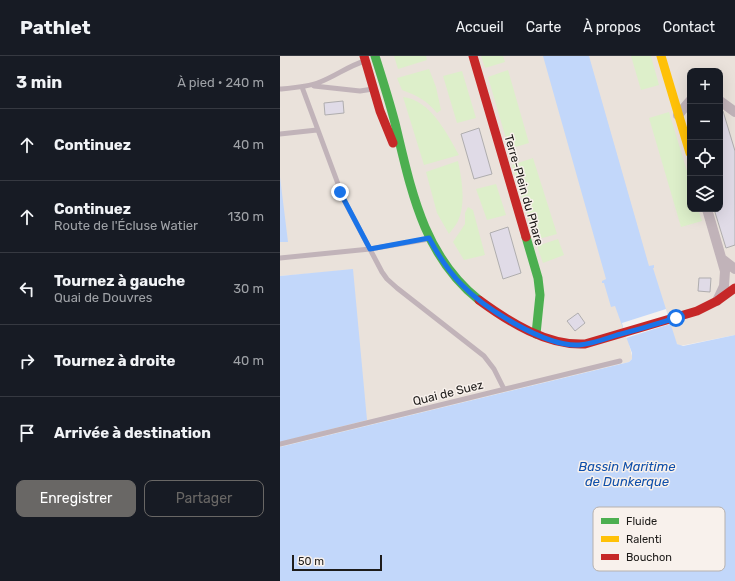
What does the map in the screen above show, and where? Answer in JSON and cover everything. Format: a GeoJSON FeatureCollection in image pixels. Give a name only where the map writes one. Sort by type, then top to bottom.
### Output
{"type":"FeatureCollection","features":[{"type":"Feature","properties":{"kind":"street","name":"Terre-Plein du Phare"},"geometry":{"type":"LineString","coordinates":[[472,56],[538,278],[540,295],[536,334]]}},
{"type":"Feature","properties":{"kind":"street"},"geometry":{"type":"LineString","coordinates":[[660,56],[687,144]]}},
{"type":"Feature","properties":{"kind":"street"},"geometry":{"type":"LineString","coordinates":[[375,57],[394,120],[408,178]]}},
{"type":"Feature","properties":{"kind":"street"},"geometry":{"type":"LineString","coordinates":[[364,58],[384,120],[408,178],[429,238],[447,267],[468,290],[497,312],[536,334],[558,342],[571,345],[592,343],[701,309],[717,301],[735,288]]}},
{"type":"Feature","properties":{"kind":"street"},"geometry":{"type":"LineString","coordinates":[[723,103],[735,112]]}},
{"type":"Feature","properties":{"kind":"street"},"geometry":{"type":"LineString","coordinates":[[678,115],[688,104]]}},
{"type":"Feature","properties":{"kind":"street"},"geometry":{"type":"LineString","coordinates":[[708,212],[725,271],[725,281],[717,301]]}},
{"type":"Feature","properties":{"kind":"street"},"geometry":{"type":"LineString","coordinates":[[722,259],[735,269]]}},
{"type":"Feature","properties":{"kind":"lane"},"geometry":{"type":"LineString","coordinates":[[311,86],[331,78],[364,58],[375,57]]}},
{"type":"Feature","properties":{"kind":"lane"},"geometry":{"type":"LineString","coordinates":[[280,89],[311,86],[360,91],[384,86]]}},
{"type":"Feature","properties":{"kind":"lane"},"geometry":{"type":"LineString","coordinates":[[302,87],[344,200],[382,272],[391,284],[484,356],[494,369],[504,389]]}},
{"type":"Feature","properties":{"kind":"lane"},"geometry":{"type":"LineString","coordinates":[[280,134],[317,130]]}},
{"type":"Feature","properties":{"kind":"lane"},"geometry":{"type":"LineString","coordinates":[[280,258],[370,249],[429,238]]}},
{"type":"Feature","properties":{"kind":"lane","name":"Quai de Suez"},"geometry":{"type":"LineString","coordinates":[[280,444],[620,361]]}},
{"type":"Feature","properties":{"kind":"shaded area"},"geometry":{"type":"Polygon","coordinates":[[[280,56],[735,56],[735,335],[680,346],[676,343],[672,330],[629,344],[632,359],[629,362],[280,447],[280,442],[353,270],[280,276],[280,56]]]}},
{"type":"Feature","properties":{"kind":"green space"},"geometry":{"type":"Polygon","coordinates":[[[394,56],[426,56],[427,60],[398,69],[394,56]]]}},
{"type":"Feature","properties":{"kind":"green space"},"geometry":{"type":"Polygon","coordinates":[[[481,56],[503,56],[505,62],[485,68],[481,56]]]}},
{"type":"Feature","properties":{"kind":"green space"},"geometry":{"type":"Polygon","coordinates":[[[631,56],[651,56],[659,85],[641,90],[631,56]]]}},
{"type":"Feature","properties":{"kind":"green space"},"geometry":{"type":"Polygon","coordinates":[[[429,69],[436,87],[441,110],[437,113],[421,99],[402,90],[397,78],[429,69]]]}},
{"type":"Feature","properties":{"kind":"green space"},"geometry":{"type":"Polygon","coordinates":[[[508,70],[529,143],[509,149],[488,77],[508,70]]]}},
{"type":"Feature","properties":{"kind":"green space"},"geometry":{"type":"Polygon","coordinates":[[[462,71],[476,118],[457,123],[443,76],[462,71]]]}},
{"type":"Feature","properties":{"kind":"green space"},"geometry":{"type":"Polygon","coordinates":[[[403,97],[413,99],[430,111],[443,128],[459,155],[424,165],[403,97]]]}},
{"type":"Feature","properties":{"kind":"green space"},"geometry":{"type":"Polygon","coordinates":[[[669,112],[687,171],[687,212],[699,212],[702,221],[681,227],[649,118],[669,112]]]}},
{"type":"Feature","properties":{"kind":"green space"},"geometry":{"type":"Polygon","coordinates":[[[533,158],[557,234],[535,240],[512,165],[533,158]]]}},
{"type":"Feature","properties":{"kind":"green space"},"geometry":{"type":"Polygon","coordinates":[[[458,161],[463,199],[458,221],[449,234],[437,213],[426,172],[458,161]]]}},
{"type":"Feature","properties":{"kind":"green space"},"geometry":{"type":"Polygon","coordinates":[[[496,184],[506,215],[487,220],[476,189],[496,184]]]}},
{"type":"Feature","properties":{"kind":"green space"},"geometry":{"type":"Polygon","coordinates":[[[468,207],[473,210],[485,255],[464,260],[453,242],[465,224],[465,213],[468,207]]]}},
{"type":"Feature","properties":{"kind":"green space"},"geometry":{"type":"Polygon","coordinates":[[[558,239],[564,255],[543,263],[537,246],[558,239]]]}},
{"type":"Feature","properties":{"kind":"water","name":"Bassin Maritime de Dunkerque"},"geometry":{"type":"Polygon","coordinates":[[[543,56],[589,56],[649,266],[654,265],[653,268],[677,344],[683,346],[735,335],[735,581],[280,581],[280,447],[629,362],[632,359],[632,353],[615,306],[611,307],[604,283],[602,283],[602,281],[606,279],[543,56]]]}},
{"type":"Feature","properties":{"kind":"water"},"geometry":{"type":"Polygon","coordinates":[[[280,177],[288,242],[280,242],[280,177]]]}},
{"type":"Feature","properties":{"kind":"water"},"geometry":{"type":"Polygon","coordinates":[[[353,269],[367,420],[280,442],[280,276],[353,269]]]}},
{"type":"Feature","properties":{"kind":"pier"},"geometry":{"type":"Polygon","coordinates":[[[666,309],[670,324],[626,338],[622,323],[666,309]]]}},
{"type":"Feature","properties":{"kind":"building"},"geometry":{"type":"Polygon","coordinates":[[[343,101],[344,113],[325,115],[324,103],[343,101]]]}},
{"type":"Feature","properties":{"kind":"building"},"geometry":{"type":"Polygon","coordinates":[[[723,111],[735,151],[735,245],[726,248],[715,212],[723,212],[723,111]]]}},
{"type":"Feature","properties":{"kind":"building"},"geometry":{"type":"Polygon","coordinates":[[[479,128],[492,174],[474,179],[461,134],[479,128]]]}},
{"type":"Feature","properties":{"kind":"building"},"geometry":{"type":"Polygon","coordinates":[[[508,227],[521,273],[503,279],[490,233],[508,227]]]}},
{"type":"Feature","properties":{"kind":"building"},"geometry":{"type":"Polygon","coordinates":[[[699,278],[711,278],[710,292],[698,291],[699,278]]]}},
{"type":"Feature","properties":{"kind":"building"},"geometry":{"type":"Polygon","coordinates":[[[578,313],[585,323],[575,331],[567,321],[578,313]]]}},
{"type":"Feature","properties":{"kind":"traffic: fast"},"geometry":{"type":"LineString","coordinates":[[375,56],[393,114],[407,172],[422,220],[444,263],[460,282],[479,300]]}},
{"type":"Feature","properties":{"kind":"traffic: fast"},"geometry":{"type":"LineString","coordinates":[[526,237],[538,278],[540,295],[536,334]]}},
{"type":"Feature","properties":{"kind":"traffic: slow"},"geometry":{"type":"LineString","coordinates":[[661,56],[687,143]]}},
{"type":"Feature","properties":{"kind":"traffic: jam"},"geometry":{"type":"LineString","coordinates":[[364,56],[380,111],[393,143]]}},
{"type":"Feature","properties":{"kind":"traffic: jam"},"geometry":{"type":"LineString","coordinates":[[473,56],[526,237]]}},
{"type":"Feature","properties":{"kind":"traffic: jam"},"geometry":{"type":"LineString","coordinates":[[479,300],[516,324],[543,337],[571,344],[585,344],[697,311],[717,301],[735,288]]}},
{"type":"Feature","properties":{"kind":"route"},"geometry":{"type":"LineString","coordinates":[[340,192],[370,249],[429,238],[447,267],[462,285],[473,295],[505,317],[536,334],[551,340],[565,344],[578,345],[592,343],[676,318]]}}]}
